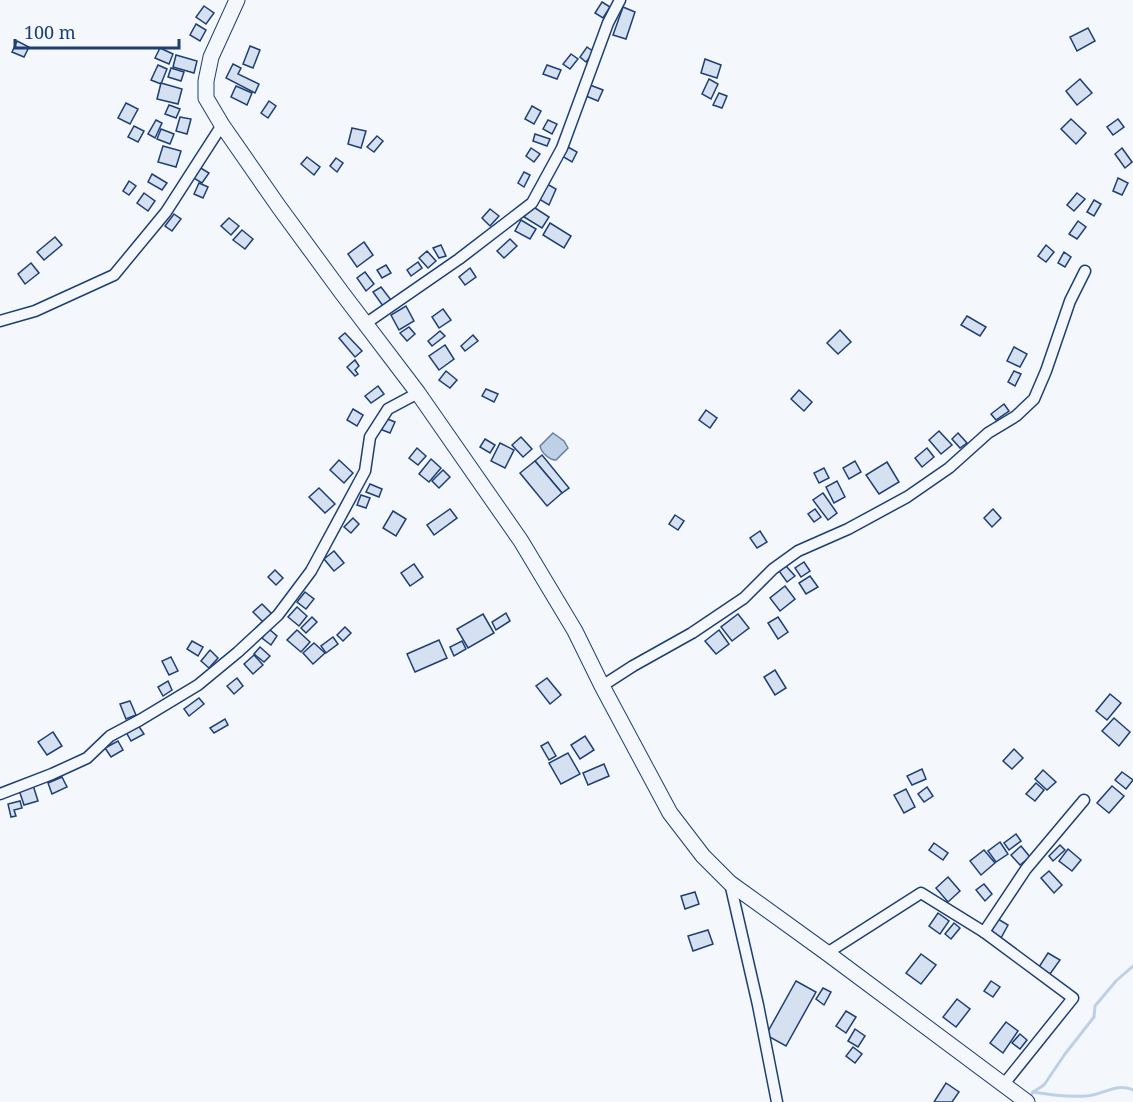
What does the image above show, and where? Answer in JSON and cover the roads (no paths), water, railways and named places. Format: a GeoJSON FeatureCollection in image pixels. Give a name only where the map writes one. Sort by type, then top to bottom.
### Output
{"type":"FeatureCollection","features":[{"type":"Feature","properties":{"kind":"main road"},"geometry":{"type":"LineString","coordinates":[[237,0],[211,57],[206,81],[206,99],[222,125],[365,324],[418,393],[521,541],[575,631],[670,813],[703,856],[730,883],[1023,1100]]}},
{"type":"Feature","properties":{"kind":"street"},"geometry":{"type":"LineString","coordinates":[[365,324],[459,259],[532,203],[562,148],[608,23],[620,0]]}},
{"type":"Feature","properties":{"kind":"street"},"geometry":{"type":"LineString","coordinates":[[0,321],[35,311],[114,275],[166,212],[222,125]]}},
{"type":"Feature","properties":{"kind":"street"},"geometry":{"type":"LineString","coordinates":[[602,686],[692,633],[744,598],[773,569],[798,551],[848,529],[907,497],[949,468],[988,433],[1016,416],[1034,399],[1070,301],[1085,271]]}},
{"type":"Feature","properties":{"kind":"street"},"geometry":{"type":"LineString","coordinates":[[0,794],[87,758],[110,736],[198,685],[278,615],[310,572],[365,471],[370,437],[388,409],[418,393]]}},
{"type":"Feature","properties":{"kind":"street"},"geometry":{"type":"LineString","coordinates":[[984,932],[1026,869],[1084,800]]}},
{"type":"Feature","properties":{"kind":"street"},"geometry":{"type":"LineString","coordinates":[[730,883],[777,1102]]}},
{"type":"Feature","properties":{"kind":"street"},"geometry":{"type":"LineString","coordinates":[[827,953],[921,894],[984,932],[1073,998],[1004,1084]]}},
{"type":"Feature","properties":{"kind":"water"},"geometry":{"type":"Polygon","coordinates":[[[553,433],[564,441],[568,448],[556,460],[546,455],[540,446],[553,433]]]}},
{"type":"Feature","properties":{"kind":"waterway"},"geometry":{"type":"LineString","coordinates":[[1030,1097],[1033,1092],[1044,1085],[1094,1017],[1095,1006],[1116,981],[1133,966]]}},
{"type":"Feature","properties":{"kind":"waterway"},"geometry":{"type":"LineString","coordinates":[[1033,1092],[1079,1096],[1121,1087],[1133,1090]]}}]}
